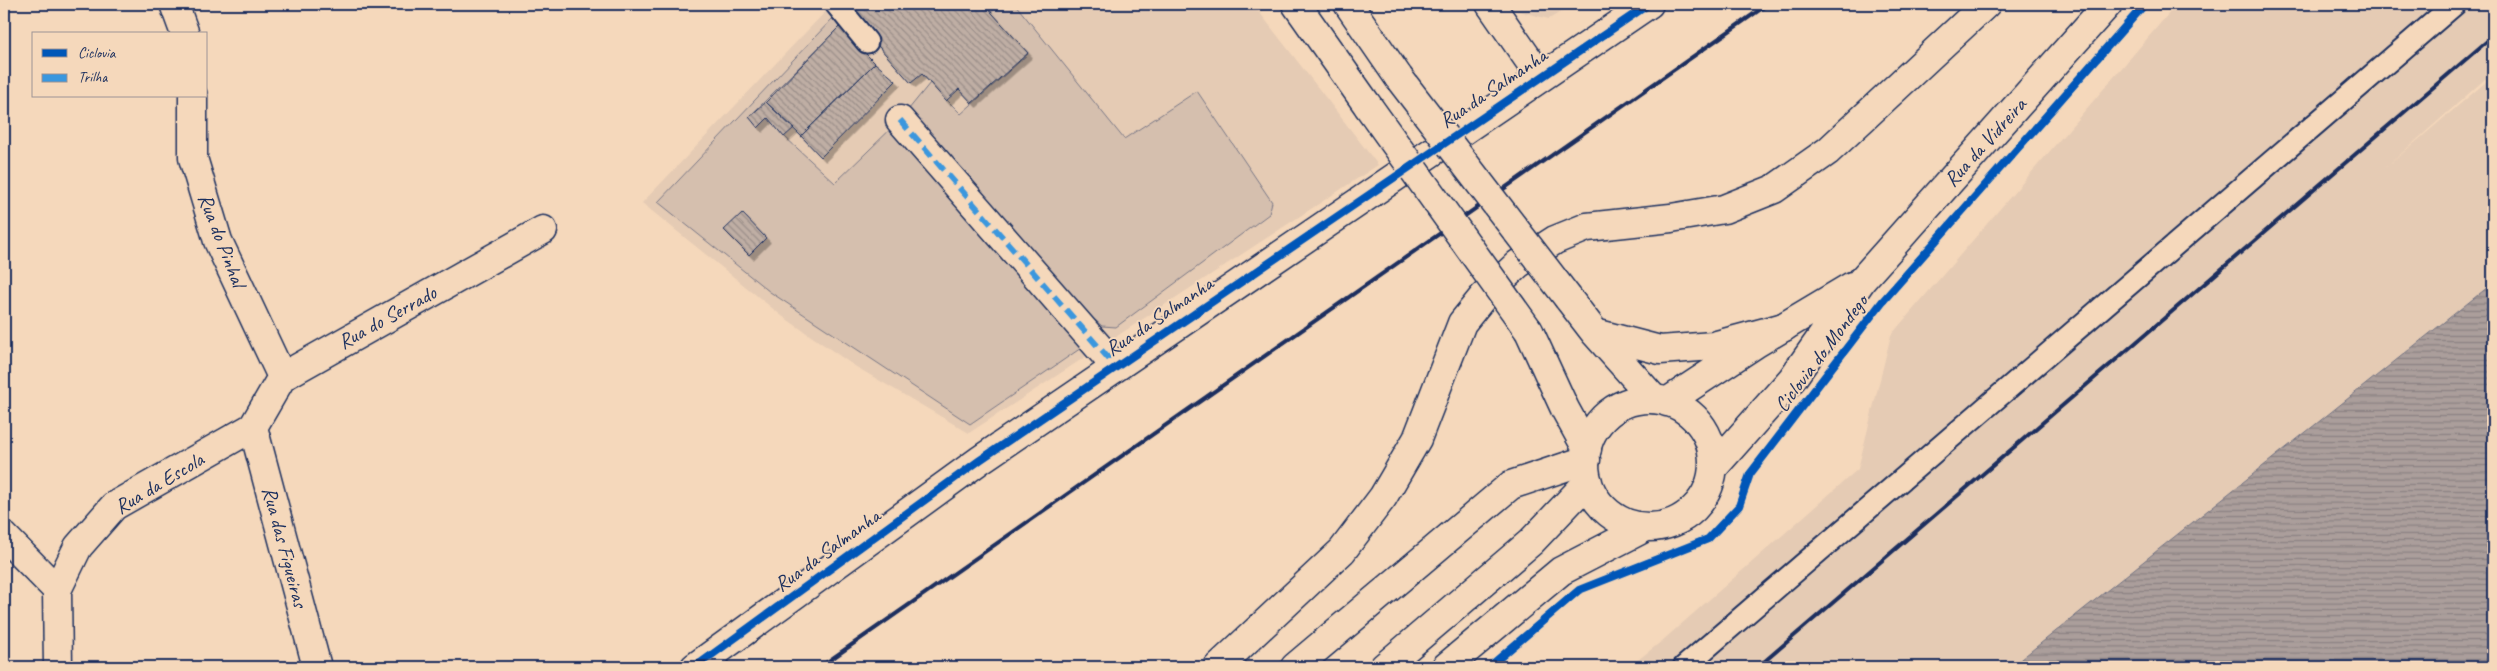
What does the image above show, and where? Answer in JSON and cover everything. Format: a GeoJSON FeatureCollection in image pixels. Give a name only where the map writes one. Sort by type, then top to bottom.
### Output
{"type":"FeatureCollection","features":[{"type":"Feature","properties":{"kind":"main road"},"geometry":{"type":"LineString","coordinates":[[174,4],[184,32]]}},
{"type":"Feature","properties":{"kind":"main road"},"geometry":{"type":"LineString","coordinates":[[1296,4],[1529,331],[1565,409],[1587,464],[1596,500],[1610,513],[1627,523],[1646,527],[1665,525],[1684,517],[1699,504],[1709,487],[1714,468],[1711,446],[1702,426],[1686,411],[1660,400],[1595,333],[1399,78],[1348,4]]}},
{"type":"Feature","properties":{"kind":"main road"},"geometry":{"type":"LineString","coordinates":[[1490,4],[1540,76]]}},
{"type":"Feature","properties":{"kind":"main road","name":"Rua da Salmanha"},"geometry":{"type":"LineString","coordinates":[[694,667],[980,460],[1540,76],[1649,4]]}},
{"type":"Feature","properties":{"kind":"main road"},"geometry":{"type":"LineString","coordinates":[[1218,667],[1342,551],[1383,497],[1417,439],[1462,323],[1482,297],[1518,264],[1555,240],[1586,227],[1671,218],[1724,209],[1774,189],[1828,151],[1986,4]]}},
{"type":"Feature","properties":{"kind":"main road","name":"Rua da Vidreira"},"geometry":{"type":"LineString","coordinates":[[1862,280],[2108,4]]}},
{"type":"Feature","properties":{"kind":"main road","name":"Rua do Pinhal"},"geometry":{"type":"LineString","coordinates":[[193,98],[193,158],[218,242],[282,377]]}},
{"type":"Feature","properties":{"kind":"main road"},"geometry":{"type":"LineString","coordinates":[[900,120],[1116,367]]}},
{"type":"Feature","properties":{"kind":"main road","name":"Rua do Serrado"},"geometry":{"type":"LineString","coordinates":[[282,377],[543,230]]}},
{"type":"Feature","properties":{"kind":"main road"},"geometry":{"type":"LineString","coordinates":[[1384,667],[1532,542],[1587,464],[1594,432],[1604,418],[1619,407],[1636,401],[1660,400],[1862,280]]}},
{"type":"Feature","properties":{"kind":"main road"},"geometry":{"type":"LineString","coordinates":[[1714,468],[1792,379],[1862,280]]}},
{"type":"Feature","properties":{"kind":"main road"},"geometry":{"type":"LineString","coordinates":[[1595,333],[1660,350],[1713,346],[1784,327]]}},
{"type":"Feature","properties":{"kind":"main road"},"geometry":{"type":"LineString","coordinates":[[253,427],[282,377]]}},
{"type":"Feature","properties":{"kind":"main road","name":"Rua da Escola"},"geometry":{"type":"LineString","coordinates":[[58,667],[58,590],[78,547],[114,506],[253,427]]}},
{"type":"Feature","properties":{"kind":"main road","name":"Rua das Figueiras"},"geometry":{"type":"LineString","coordinates":[[253,427],[317,667]]}},
{"type":"Feature","properties":{"kind":"main road"},"geometry":{"type":"LineString","coordinates":[[1294,667],[1512,485],[1587,464]]}},
{"type":"Feature","properties":{"kind":"main road"},"geometry":{"type":"LineString","coordinates":[[1446,667],[1561,571],[1646,527]]}},
{"type":"Feature","properties":{"kind":"main road"},"geometry":{"type":"LineString","coordinates":[[4,536],[58,590]]}},
{"type":"Feature","properties":{"kind":"lane"},"geometry":{"type":"LineString","coordinates":[[836,4],[867,42]]}},
{"type":"Feature","properties":{"kind":"lane"},"geometry":{"type":"LineString","coordinates":[[1684,667],[2455,4]]}},
{"type":"Feature","properties":{"kind":"shaded area"},"geometry":{"type":"Polygon","coordinates":[[[823,4],[1253,4],[1378,165],[969,433],[853,365],[782,316],[642,203],[828,9],[823,4]]]}},
{"type":"Feature","properties":{"kind":"shaded area"},"geometry":{"type":"Polygon","coordinates":[[[1002,4],[1015,4],[1124,139],[1197,91],[1272,202],[1269,214],[1116,327],[1102,326],[1095,320],[1078,338],[1084,346],[970,424],[770,292],[658,202],[833,18],[839,27],[749,117],[759,127],[768,118],[785,137],[835,183],[900,120],[930,83],[961,114],[1028,54],[991,12],[1002,4]]]}},
{"type":"Feature","properties":{"kind":"shaded area"},"geometry":{"type":"Polygon","coordinates":[[[1504,4],[1574,4],[1549,19],[1507,8],[1504,4]]]}},
{"type":"Feature","properties":{"kind":"shaded area"},"geometry":{"type":"Polygon","coordinates":[[[2177,4],[2493,4],[2493,72],[2384,169],[2493,76],[2493,283],[2011,667],[1629,667],[1662,641],[1858,469],[1891,335],[2177,4]]]}},
{"type":"Feature","properties":{"kind":"shaded area"},"geometry":{"type":"Polygon","coordinates":[[[2493,283],[2493,667],[2011,667],[2493,283]]]}},
{"type":"Feature","properties":{"kind":"building"},"geometry":{"type":"Polygon","coordinates":[[[853,4],[984,4],[1028,53],[972,103],[959,89],[946,101],[922,74],[911,83],[846,10],[853,4]]]}},
{"type":"Feature","properties":{"kind":"building"},"geometry":{"type":"Polygon","coordinates":[[[839,27],[875,63],[801,136],[766,102],[839,27]]]}},
{"type":"Feature","properties":{"kind":"building"},"geometry":{"type":"Polygon","coordinates":[[[875,63],[896,81],[821,157],[801,136],[875,63]]]}},
{"type":"Feature","properties":{"kind":"building"},"geometry":{"type":"Polygon","coordinates":[[[766,102],[794,128],[784,137],[768,118],[758,128],[749,117],[766,102]]]}},
{"type":"Feature","properties":{"kind":"building"},"geometry":{"type":"Polygon","coordinates":[[[742,213],[766,238],[749,255],[724,230],[742,213]]]}},
{"type":"Feature","properties":{"kind":"railway"},"geometry":{"type":"LineString","coordinates":[[820,667],[1768,4]]}},
{"type":"Feature","properties":{"kind":"railway"},"geometry":{"type":"LineString","coordinates":[[1758,667],[2493,36]]}},
{"type":"Feature","properties":{"kind":"marked path"},"geometry":{"type":"LineString","coordinates":[[900,120],[1116,367]]}},
{"type":"Feature","properties":{"kind":"cycle path"},"geometry":{"type":"LineString","coordinates":[[695,667],[980,460],[1649,4]]}},
{"type":"Feature","properties":{"kind":"cycle path","name":"Ciclovia do Mondego"},"geometry":{"type":"LineString","coordinates":[[1489,667],[1579,590],[1708,539],[1739,506],[1750,474],[1882,302],[2145,4]]}}]}
